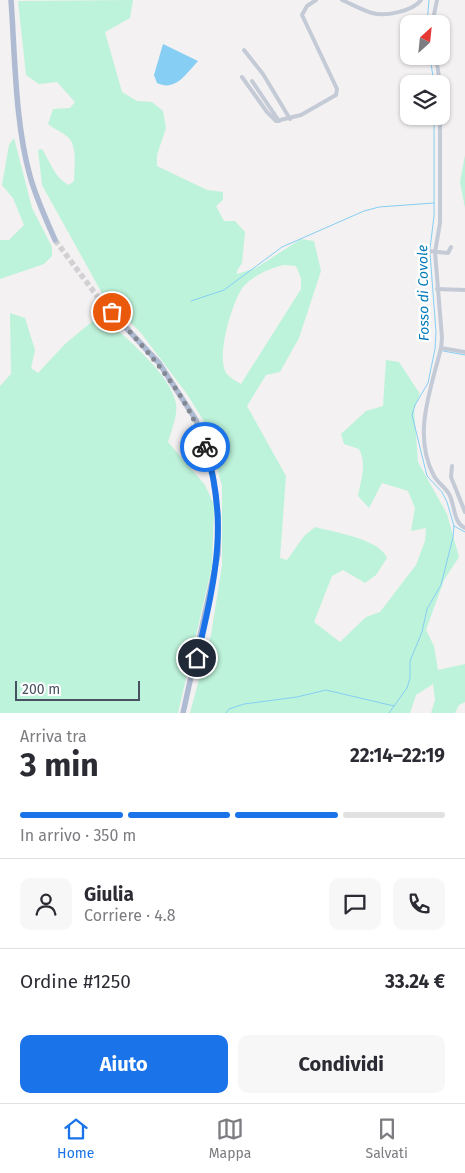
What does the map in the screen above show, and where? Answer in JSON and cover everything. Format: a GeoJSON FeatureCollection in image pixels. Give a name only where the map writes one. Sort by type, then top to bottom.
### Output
{"type":"FeatureCollection","features":[{"type":"Feature","properties":{"kind":"main road"},"geometry":{"type":"LineString","coordinates":[[11,0],[23,142],[30,174],[55,240]]}},
{"type":"Feature","properties":{"kind":"main road"},"geometry":{"type":"LineString","coordinates":[[100,300],[159,363],[196,420],[212,469],[218,516],[218,554],[183,713]]}},
{"type":"Feature","properties":{"kind":"street"},"geometry":{"type":"LineString","coordinates":[[242,77],[267,112],[276,121],[290,119],[330,100],[336,95],[337,90],[302,15],[307,6],[316,0]]}},
{"type":"Feature","properties":{"kind":"street"},"geometry":{"type":"LineString","coordinates":[[342,0],[372,13],[379,14],[414,7],[420,0]]}},
{"type":"Feature","properties":{"kind":"street"},"geometry":{"type":"LineString","coordinates":[[434,15],[437,0]]}},
{"type":"Feature","properties":{"kind":"street"},"geometry":{"type":"LineString","coordinates":[[244,50],[262,74],[290,119]]}},
{"type":"Feature","properties":{"kind":"street"},"geometry":{"type":"LineString","coordinates":[[252,81],[279,121]]}},
{"type":"Feature","properties":{"kind":"street"},"geometry":{"type":"LineString","coordinates":[[440,125],[440,224],[432,251],[441,348],[426,403],[426,445],[434,475],[450,495],[465,528]]}},
{"type":"Feature","properties":{"kind":"street"},"geometry":{"type":"LineString","coordinates":[[432,251],[448,253],[451,247]]}},
{"type":"Feature","properties":{"kind":"street"},"geometry":{"type":"LineString","coordinates":[[437,290],[465,290]]}},
{"type":"Feature","properties":{"kind":"street"},"geometry":{"type":"LineString","coordinates":[[441,348],[465,352]]}},
{"type":"Feature","properties":{"kind":"street"},"geometry":{"type":"LineString","coordinates":[[452,466],[450,477],[465,512]]}},
{"type":"Feature","properties":{"kind":"green space"},"geometry":{"type":"Polygon","coordinates":[[[133,0],[130,18],[105,32],[122,92],[137,101],[152,102],[163,111],[166,128],[157,155],[157,166],[207,190],[223,192],[223,200],[216,206],[224,221],[235,221],[245,232],[242,263],[237,274],[256,268],[301,239],[314,241],[321,271],[299,338],[280,372],[266,375],[247,406],[286,476],[280,558],[287,560],[304,536],[315,527],[366,541],[383,551],[387,558],[376,575],[365,583],[343,570],[332,576],[314,622],[340,642],[366,617],[380,612],[416,565],[425,541],[426,528],[411,531],[415,508],[408,491],[382,483],[369,508],[358,496],[363,472],[363,460],[359,449],[344,444],[341,434],[366,411],[383,406],[386,360],[399,362],[420,394],[414,409],[418,462],[447,514],[459,557],[444,580],[426,630],[434,646],[438,670],[465,664],[465,702],[459,705],[455,713],[431,713],[435,700],[433,684],[416,695],[410,713],[190,713],[211,635],[222,565],[222,486],[205,423],[187,394],[141,333],[103,295],[42,185],[38,150],[42,149],[53,169],[64,182],[69,185],[74,181],[75,158],[71,141],[66,135],[48,124],[53,109],[70,108],[75,102],[57,82],[39,84],[26,75],[18,1],[133,0]],[[284,265],[273,268],[251,279],[243,287],[234,304],[224,342],[223,365],[226,373],[241,384],[301,289],[301,278],[296,266],[284,265]]]}},
{"type":"Feature","properties":{"kind":"green space"},"geometry":{"type":"Polygon","coordinates":[[[14,138],[32,208],[52,247],[52,256],[44,264],[0,279],[0,240],[9,240],[24,225],[13,198],[2,185],[9,145],[14,138]]]}},
{"type":"Feature","properties":{"kind":"green space"},"geometry":{"type":"Polygon","coordinates":[[[465,155],[465,208],[460,182],[465,155]]]}},
{"type":"Feature","properties":{"kind":"green space"},"geometry":{"type":"Polygon","coordinates":[[[10,313],[25,318],[35,350],[31,368],[38,373],[65,344],[100,315],[145,356],[166,381],[172,393],[176,404],[176,413],[168,442],[205,485],[214,505],[212,566],[178,713],[0,713],[0,386],[11,374],[10,313]]]}},
{"type":"Feature","properties":{"kind":"water"},"geometry":{"type":"Polygon","coordinates":[[[163,44],[198,61],[180,80],[169,85],[157,83],[154,75],[163,44]]]}},
{"type":"Feature","properties":{"kind":"waterway","name":"Fosso di Covole"},"geometry":{"type":"LineString","coordinates":[[428,15],[429,0]]}},
{"type":"Feature","properties":{"kind":"waterway","name":"Fosso di Covole"},"geometry":{"type":"LineString","coordinates":[[431,65],[433,75]]}},
{"type":"Feature","properties":{"kind":"waterway","name":"Fosso di Covole"},"geometry":{"type":"LineString","coordinates":[[430,249],[434,216],[434,125]]}},
{"type":"Feature","properties":{"kind":"waterway"},"geometry":{"type":"LineString","coordinates":[[191,301],[224,290],[282,247],[364,211],[379,207],[434,203]]}},
{"type":"Feature","properties":{"kind":"waterway","name":"Fosso di Covole"},"geometry":{"type":"LineString","coordinates":[[389,713],[407,688],[410,678],[410,661],[422,632],[427,609],[441,585],[454,526],[442,492],[427,476],[412,415],[415,405],[428,383],[435,349],[436,332],[430,253]]}},
{"type":"Feature","properties":{"kind":"waterway"},"geometry":{"type":"LineString","coordinates":[[443,351],[465,355]]}},
{"type":"Feature","properties":{"kind":"waterway"},"geometry":{"type":"LineString","coordinates":[[454,526],[465,532]]}},
{"type":"Feature","properties":{"kind":"waterway"},"geometry":{"type":"LineString","coordinates":[[226,713],[229,709],[244,704],[297,697],[326,690],[394,706]]}},
{"type":"Feature","properties":{"kind":"tunnel"},"geometry":{"type":"LineString","coordinates":[[55,240],[100,300]]}},
{"type":"Feature","properties":{"kind":"way so far"},"geometry":{"type":"LineString","coordinates":[[112,312],[159,363],[196,420],[205,447]]}},
{"type":"Feature","properties":{"kind":"route"},"geometry":{"type":"LineString","coordinates":[[197,658],[218,554],[218,516],[212,469],[205,447]]}}]}
